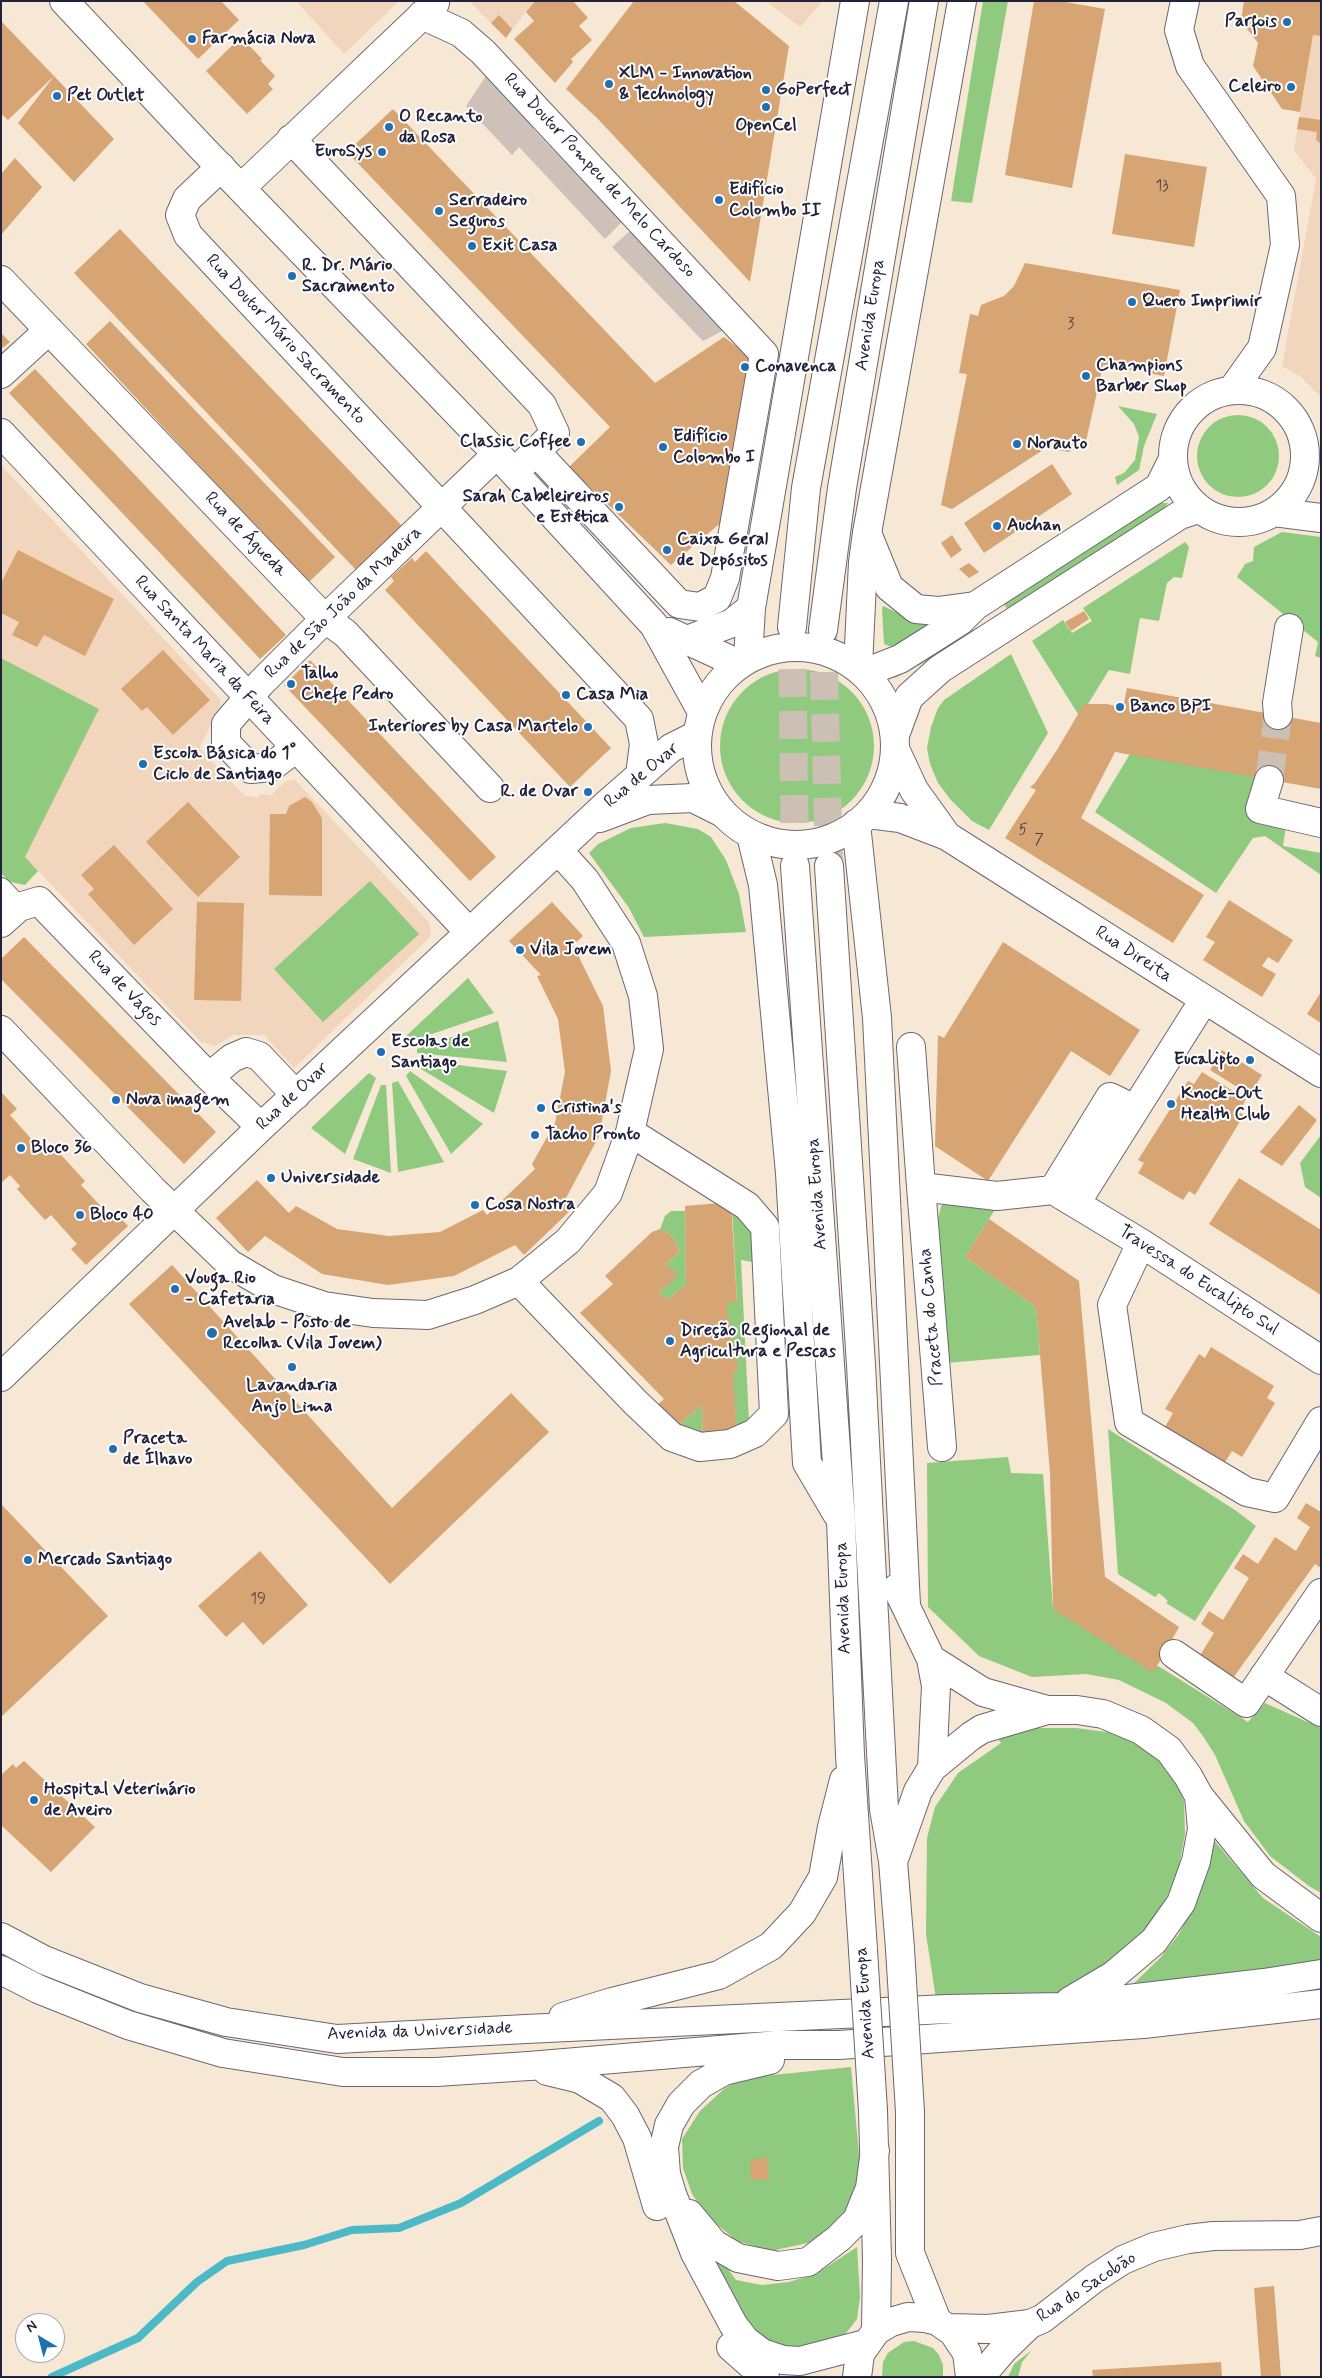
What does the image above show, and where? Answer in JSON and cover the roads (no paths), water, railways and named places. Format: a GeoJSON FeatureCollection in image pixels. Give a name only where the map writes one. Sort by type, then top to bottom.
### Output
{"type":"FeatureCollection","features":[{"type":"Feature","properties":{"kind":"main road"},"geometry":{"type":"LineString","coordinates":[[64,1],[240,188],[505,463],[654,625],[700,724]]}},
{"type":"Feature","properties":{"kind":"main road"},"geometry":{"type":"LineString","coordinates":[[743,661],[855,1]]}},
{"type":"Feature","properties":{"kind":"main road","name":"Avenida Europa"},"geometry":{"type":"LineString","coordinates":[[792,627],[806,488],[894,1]]}},
{"type":"Feature","properties":{"kind":"main road","name":"Avenida Europa"},"geometry":{"type":"LineString","coordinates":[[823,630],[842,488],[924,1]]}},
{"type":"Feature","properties":{"kind":"main road"},"geometry":{"type":"LineString","coordinates":[[861,670],[862,562],[866,533],[962,1]]}},
{"type":"Feature","properties":{"kind":"main road"},"geometry":{"type":"LineString","coordinates":[[1185,1],[1179,30],[1190,66],[1281,196],[1285,245],[1262,348],[1232,390]]}},
{"type":"Feature","properties":{"kind":"main road"},"geometry":{"type":"LineString","coordinates":[[240,188],[429,8]]}},
{"type":"Feature","properties":{"kind":"main road","name":"Rua Doutor Pompeu de Melo Cardoso"},"geometry":{"type":"LineString","coordinates":[[429,8],[482,52],[764,354],[726,578],[717,598],[700,607],[678,604],[536,452]]}},
{"type":"Feature","properties":{"kind":"main road"},"geometry":{"type":"LineString","coordinates":[[291,139],[542,405],[555,433],[536,452],[505,463],[441,508]]}},
{"type":"Feature","properties":{"kind":"main road","name":"Rua Doutor Mário Sacramento"},"geometry":{"type":"LineString","coordinates":[[221,167],[187,199],[180,215],[188,236],[639,719],[644,744],[640,775]]}},
{"type":"Feature","properties":{"kind":"main road","name":"Rua de Águeda"},"geometry":{"type":"LineString","coordinates":[[1,280],[325,619],[345,633],[490,788]]}},
{"type":"Feature","properties":{"kind":"main road"},"geometry":{"type":"LineString","coordinates":[[1,374],[49,330]]}},
{"type":"Feature","properties":{"kind":"main road"},"geometry":{"type":"LineString","coordinates":[[1262,348],[1277,402]]}},
{"type":"Feature","properties":{"kind":"main road"},"geometry":{"type":"LineString","coordinates":[[861,670],[900,659],[960,621],[975,606],[1159,487],[1172,460],[1176,434],[1182,421],[1195,406],[1212,395],[1232,390],[1248,390],[1263,394],[1277,402],[1290,414],[1300,429],[1313,472],[1302,478],[1286,503],[1274,512],[1256,520],[1236,522],[1216,518],[1198,509],[1185,496],[1180,487],[1176,479],[1172,460]]}},
{"type":"Feature","properties":{"kind":"main road","name":"Rua Santa Maria da Feira"},"geometry":{"type":"LineString","coordinates":[[1,433],[247,698],[469,932]]}},
{"type":"Feature","properties":{"kind":"main road","name":"Rua de São João da Madeira"},"geometry":{"type":"LineString","coordinates":[[296,748],[271,767],[251,769],[226,743],[226,724],[247,698],[325,619],[441,508]]}},
{"type":"Feature","properties":{"kind":"main road"},"geometry":{"type":"LineString","coordinates":[[947,836],[914,790],[895,742],[890,712],[879,690],[861,670],[832,653],[804,646],[775,648],[743,661],[717,685],[700,724],[698,762],[706,789],[721,812],[750,835],[777,843],[805,845],[832,838],[862,819],[882,795],[892,773],[895,742],[909,697],[940,669],[1180,515],[1198,509]]}},
{"type":"Feature","properties":{"kind":"main road"},"geometry":{"type":"LineString","coordinates":[[1274,512],[1321,518]]}},
{"type":"Feature","properties":{"kind":"main road"},"geometry":{"type":"LineString","coordinates":[[866,533],[889,587],[916,609],[938,611],[975,606]]}},
{"type":"Feature","properties":{"kind":"main road"},"geometry":{"type":"LineString","coordinates":[[687,640],[732,623],[751,608]]}},
{"type":"Feature","properties":{"kind":"main road"},"geometry":{"type":"LineString","coordinates":[[654,625],[687,640],[743,661]]}},
{"type":"Feature","properties":{"kind":"main road"},"geometry":{"type":"LineString","coordinates":[[1278,715],[1277,703],[1288,628]]}},
{"type":"Feature","properties":{"kind":"main road","name":"Rua de Ovar"},"geometry":{"type":"LineString","coordinates":[[1,1377],[261,1127],[469,932],[640,775],[700,724]]}},
{"type":"Feature","properties":{"kind":"main road"},"geometry":{"type":"LineString","coordinates":[[1269,780],[1260,809],[1321,823]]}},
{"type":"Feature","properties":{"kind":"main road","name":"Rua de Ovar"},"geometry":{"type":"LineString","coordinates":[[590,822],[648,800],[693,798],[721,812]]}},
{"type":"Feature","properties":{"kind":"main road"},"geometry":{"type":"LineString","coordinates":[[862,819],[900,818],[947,836]]}},
{"type":"Feature","properties":{"kind":"main road"},"geometry":{"type":"LineString","coordinates":[[862,819],[876,1018],[906,1605]]}},
{"type":"Feature","properties":{"kind":"main road"},"geometry":{"type":"LineString","coordinates":[[750,835],[763,886],[790,1173],[807,1463],[841,1521]]}},
{"type":"Feature","properties":{"kind":"main road","name":"Rua Direita"},"geometry":{"type":"LineString","coordinates":[[947,836],[1321,1073]]}},
{"type":"Feature","properties":{"kind":"main road"},"geometry":{"type":"LineString","coordinates":[[1,1030],[174,1212],[230,1264],[274,1289],[324,1306],[372,1313],[428,1315],[475,1300],[520,1281],[568,1241],[608,1192],[630,1132],[649,1049],[642,996],[626,943],[585,880],[558,850]]}},
{"type":"Feature","properties":{"kind":"main road","name":"Avenida Europa"},"geometry":{"type":"LineString","coordinates":[[795,866],[841,1521],[850,1755],[875,2150],[871,2338],[859,2359],[857,2377]]}},
{"type":"Feature","properties":{"kind":"main road","name":"Avenida Europa"},"geometry":{"type":"LineString","coordinates":[[828,866],[861,1365],[884,1809],[893,1861],[910,2112],[910,2253],[943,2325],[961,2342],[967,2353],[970,2377]]}},
{"type":"Feature","properties":{"kind":"main road","name":"Rua de Vagos"},"geometry":{"type":"LineString","coordinates":[[15,905],[208,1077],[261,1127]]}},
{"type":"Feature","properties":{"kind":"main road"},"geometry":{"type":"LineString","coordinates":[[921,1188],[997,1196],[1065,1196],[1110,1097],[1134,1109],[1204,1000]]}},
{"type":"Feature","properties":{"kind":"main road","name":"Praceta do Canha"},"geometry":{"type":"LineString","coordinates":[[911,1046],[942,1447]]}},
{"type":"Feature","properties":{"kind":"main road"},"geometry":{"type":"LineString","coordinates":[[208,1077],[232,1058],[246,1052],[258,1056],[296,1095]]}},
{"type":"Feature","properties":{"kind":"main road"},"geometry":{"type":"LineString","coordinates":[[520,1281],[635,1402],[672,1436],[700,1447],[730,1444],[755,1433],[774,1414],[765,1228],[747,1206],[630,1132]]}},
{"type":"Feature","properties":{"kind":"main road","name":"Travessa do Eucalipto Sul"},"geometry":{"type":"LineString","coordinates":[[1065,1196],[1321,1360]]}},
{"type":"Feature","properties":{"kind":"main road"},"geometry":{"type":"LineString","coordinates":[[1141,1244],[1112,1304],[1129,1422],[1247,1492],[1275,1498],[1321,1421]]}},
{"type":"Feature","properties":{"kind":"main road"},"geometry":{"type":"LineString","coordinates":[[862,1408],[874,1463],[892,1578],[931,1659],[936,1686],[932,1768]]}},
{"type":"Feature","properties":{"kind":"main road"},"geometry":{"type":"LineString","coordinates":[[1174,1654],[1246,1703],[1321,1593]]}},
{"type":"Feature","properties":{"kind":"main road"},"geometry":{"type":"LineString","coordinates":[[931,1659],[983,1692],[1047,1710],[1077,1710],[1103,1714],[1141,1730],[1169,1750],[1188,1776],[1199,1796],[1263,1875],[1321,1918]]}},
{"type":"Feature","properties":{"kind":"main road"},"geometry":{"type":"LineString","coordinates":[[1264,1676],[1321,1712]]}},
{"type":"Feature","properties":{"kind":"main road"},"geometry":{"type":"LineString","coordinates":[[893,1861],[918,1791],[932,1768],[982,1729],[1047,1710]]}},
{"type":"Feature","properties":{"kind":"main road"},"geometry":{"type":"LineString","coordinates":[[526,2028],[612,2002],[719,1975],[771,1946],[802,1913],[823,1877],[832,1827],[850,1755]]}},
{"type":"Feature","properties":{"kind":"main road"},"geometry":{"type":"LineString","coordinates":[[1060,2006],[1114,1975],[1127,1964],[1154,1941],[1181,1903],[1196,1861],[1202,1829],[1199,1796]]}},
{"type":"Feature","properties":{"kind":"main road","name":"Avenida da Universidade"},"geometry":{"type":"LineString","coordinates":[[1,1937],[44,1960],[140,1998],[226,2022],[337,2039],[526,2028]]}},
{"type":"Feature","properties":{"kind":"main road","name":"Avenida da Universidade"},"geometry":{"type":"LineString","coordinates":[[1,1970],[38,1989],[128,2026],[223,2053],[342,2072],[436,2072],[778,2045],[840,2045]]}},
{"type":"Feature","properties":{"kind":"main road"},"geometry":{"type":"LineString","coordinates":[[526,2028],[947,2009],[1060,2006],[1264,1984],[1321,1974]]}},
{"type":"Feature","properties":{"kind":"main road"},"geometry":{"type":"LineString","coordinates":[[1030,2324],[988,2329],[943,2325],[925,2318],[908,2317],[891,2322],[871,2338],[800,2361],[782,2360],[762,2354],[745,2340],[734,2326],[696,2253],[672,2194],[666,2174],[664,2147],[669,2125],[681,2104],[701,2084],[724,2071],[840,2045],[1143,2024],[1321,2004]]}},
{"type":"Feature","properties":{"kind":"main road"},"geometry":{"type":"LineString","coordinates":[[529,2066],[580,2079],[612,2098],[625,2115],[637,2138],[653,2198],[715,2329],[765,2377]]}},
{"type":"Feature","properties":{"kind":"main road"},"geometry":{"type":"LineString","coordinates":[[672,2194],[714,2244],[738,2258],[778,2266],[808,2262],[839,2238],[856,2220],[870,2188],[875,2150]]}},
{"type":"Feature","properties":{"kind":"main road","name":"Rua do Sacobão"},"geometry":{"type":"LineString","coordinates":[[1030,2324],[1042,2318],[1122,2260],[1154,2247],[1188,2239],[1213,2236],[1310,2233]]}},
{"type":"Feature","properties":{"kind":"main road"},"geometry":{"type":"LineString","coordinates":[[980,2377],[1003,2350],[1030,2324]]}},
{"type":"Feature","properties":{"kind":"waterway"},"geometry":{"type":"LineString","coordinates":[[52,2377],[138,2338],[197,2282],[227,2261],[304,2245],[352,2230],[399,2228],[461,2203],[599,2121]]}},
{"type":"Feature","properties":{"kind":"tunnel"},"geometry":{"type":"LineString","coordinates":[[792,627],[795,866]]}},
{"type":"Feature","properties":{"kind":"tunnel"},"geometry":{"type":"LineString","coordinates":[[823,630],[829,866]]}},
{"type":"Feature","properties":{"kind":"tunnel"},"geometry":{"type":"LineString","coordinates":[[1269,780],[1278,715]]}},
{"type":"Feature","properties":{"kind":"place","name":"Parfois"},"geometry":{"type":"Point","coordinates":[1287,22]}},
{"type":"Feature","properties":{"kind":"place","name":"Farmácia Nova"},"geometry":{"type":"Point","coordinates":[192,39]}},
{"type":"Feature","properties":{"kind":"place","name":"XLM - Innovation & Technology"},"geometry":{"type":"Point","coordinates":[609,84]}},
{"type":"Feature","properties":{"kind":"place","name":"Celeiro"},"geometry":{"type":"Point","coordinates":[1291,87]}},
{"type":"Feature","properties":{"kind":"place","name":"GoPerfect"},"geometry":{"type":"Point","coordinates":[766,90]}},
{"type":"Feature","properties":{"kind":"place","name":"Pet Outlet"},"geometry":{"type":"Point","coordinates":[57,96]}},
{"type":"Feature","properties":{"kind":"place","name":"OpenCel"},"geometry":{"type":"Point","coordinates":[766,107]}},
{"type":"Feature","properties":{"kind":"place","name":"O Recanto da Rosa"},"geometry":{"type":"Point","coordinates":[389,127]}},
{"type":"Feature","properties":{"kind":"place","name":"EuroSys"},"geometry":{"type":"Point","coordinates":[382,152]}},
{"type":"Feature","properties":{"kind":"place","name":"Edifício Colombo II"},"geometry":{"type":"Point","coordinates":[719,200]}},
{"type":"Feature","properties":{"kind":"place","name":"Serradeiro Seguros"},"geometry":{"type":"Point","coordinates":[439,211]}},
{"type":"Feature","properties":{"kind":"place","name":"Exit Casa"},"geometry":{"type":"Point","coordinates":[472,246]}},
{"type":"Feature","properties":{"kind":"place","name":"R. Dr. Mário Sacramento"},"geometry":{"type":"Point","coordinates":[292,276]}},
{"type":"Feature","properties":{"kind":"place","name":"Quero Imprimir"},"geometry":{"type":"Point","coordinates":[1132,302]}},
{"type":"Feature","properties":{"kind":"place","name":"Conavenca"},"geometry":{"type":"Point","coordinates":[745,367]}},
{"type":"Feature","properties":{"kind":"place","name":"Champions Barber Shop"},"geometry":{"type":"Point","coordinates":[1086,376]}},
{"type":"Feature","properties":{"kind":"place","name":"Classic Coffee"},"geometry":{"type":"Point","coordinates":[581,442]}},
{"type":"Feature","properties":{"kind":"place","name":"Norauto"},"geometry":{"type":"Point","coordinates":[1017,444]}},
{"type":"Feature","properties":{"kind":"place","name":"Edifício Colombo I"},"geometry":{"type":"Point","coordinates":[663,447]}},
{"type":"Feature","properties":{"kind":"place","name":"Sarah Cabeleireiros e Estética"},"geometry":{"type":"Point","coordinates":[619,507]}},
{"type":"Feature","properties":{"kind":"place","name":"Auchan"},"geometry":{"type":"Point","coordinates":[997,526]}},
{"type":"Feature","properties":{"kind":"place","name":"Caixa Geral de Depósitos"},"geometry":{"type":"Point","coordinates":[667,550]}},
{"type":"Feature","properties":{"kind":"place","name":"Talho Chefe Pedro"},"geometry":{"type":"Point","coordinates":[291,684]}},
{"type":"Feature","properties":{"kind":"place","name":"Casa Mia"},"geometry":{"type":"Point","coordinates":[566,695]}},
{"type":"Feature","properties":{"kind":"place","name":"Banco BPI"},"geometry":{"type":"Point","coordinates":[1120,707]}},
{"type":"Feature","properties":{"kind":"place","name":"Interiores by Casa Martelo"},"geometry":{"type":"Point","coordinates":[588,727]}},
{"type":"Feature","properties":{"kind":"place","name":"Escola Básica do 1° Ciclo de Santiago"},"geometry":{"type":"Point","coordinates":[143,764]}},
{"type":"Feature","properties":{"kind":"place","name":"R. de Ovar"},"geometry":{"type":"Point","coordinates":[588,792]}},
{"type":"Feature","properties":{"kind":"place","name":"Vila Jovem"},"geometry":{"type":"Point","coordinates":[520,950]}},
{"type":"Feature","properties":{"kind":"place","name":"Escolas de Santiago"},"geometry":{"type":"Point","coordinates":[381,1052]}},
{"type":"Feature","properties":{"kind":"place","name":"Eucalipto"},"geometry":{"type":"Point","coordinates":[1250,1060]}},
{"type":"Feature","properties":{"kind":"place","name":"Nova imagem"},"geometry":{"type":"Point","coordinates":[116,1100]}},
{"type":"Feature","properties":{"kind":"place","name":"Knock-Out Health Club"},"geometry":{"type":"Point","coordinates":[1171,1104]}},
{"type":"Feature","properties":{"kind":"place","name":"Cristina's"},"geometry":{"type":"Point","coordinates":[541,1108]}},
{"type":"Feature","properties":{"kind":"place","name":"Tacho Pronto"},"geometry":{"type":"Point","coordinates":[535,1135]}},
{"type":"Feature","properties":{"kind":"place","name":"Bloco 36"},"geometry":{"type":"Point","coordinates":[21,1148]}},
{"type":"Feature","properties":{"kind":"place","name":"Universidade"},"geometry":{"type":"Point","coordinates":[271,1178]}},
{"type":"Feature","properties":{"kind":"place","name":"Cosa Nostra"},"geometry":{"type":"Point","coordinates":[475,1205]}},
{"type":"Feature","properties":{"kind":"place","name":"Bloco 40"},"geometry":{"type":"Point","coordinates":[80,1215]}},
{"type":"Feature","properties":{"kind":"place","name":"Vouga Rio - Cafetaria"},"geometry":{"type":"Point","coordinates":[175,1289]}},
{"type":"Feature","properties":{"kind":"place","name":"Avelab - Posto de Recolha (Vila Jovem)"},"geometry":{"type":"Point","coordinates":[212,1333]}},
{"type":"Feature","properties":{"kind":"place","name":"Direção Regional de Agricultura e Pescas"},"geometry":{"type":"Point","coordinates":[670,1341]}},
{"type":"Feature","properties":{"kind":"place","name":"Lavandaria Anjo Lima"},"geometry":{"type":"Point","coordinates":[292,1367]}},
{"type":"Feature","properties":{"kind":"place","name":"Praceta de Ílhavo"},"geometry":{"type":"Point","coordinates":[113,1449]}},
{"type":"Feature","properties":{"kind":"place","name":"Mercado Santiago"},"geometry":{"type":"Point","coordinates":[28,1560]}},
{"type":"Feature","properties":{"kind":"place","name":"Hospital Veterinário de Aveiro"},"geometry":{"type":"Point","coordinates":[34,1800]}}]}
